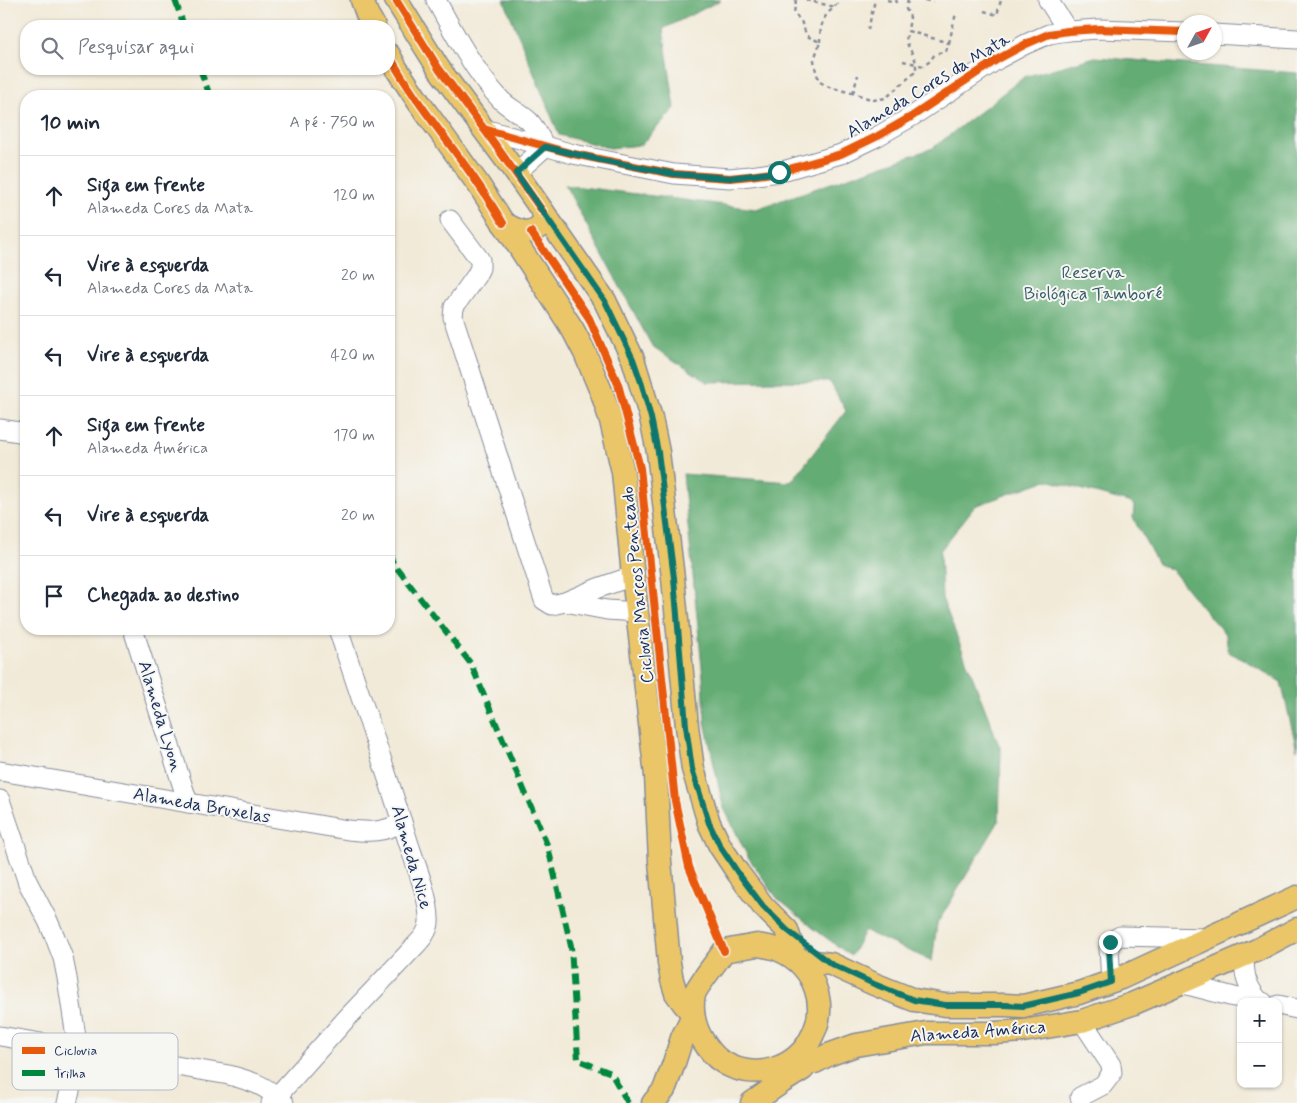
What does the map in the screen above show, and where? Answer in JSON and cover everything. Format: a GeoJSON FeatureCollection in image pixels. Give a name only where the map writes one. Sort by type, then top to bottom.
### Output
{"type":"FeatureCollection","features":[{"type":"Feature","properties":{"kind":"main road"},"geometry":{"type":"LineString","coordinates":[[362,0],[370,20]]}},
{"type":"Feature","properties":{"kind":"main road","name":"Alameda América"},"geometry":{"type":"LineString","coordinates":[[400,3],[439,69],[516,173],[605,301],[633,359],[651,418],[658,452],[674,578],[686,726],[692,769],[709,823],[720,846],[763,906],[787,930],[831,964],[914,1000],[945,1005],[1023,1006],[1079,993],[1111,982],[1206,938],[1292,917]]}},
{"type":"Feature","properties":{"kind":"main road"},"geometry":{"type":"LineString","coordinates":[[395,66],[430,119],[478,184],[573,330],[595,374],[611,421],[623,472],[656,776],[660,861],[669,962],[676,993],[682,1038]]}},
{"type":"Feature","properties":{"kind":"main road"},"geometry":{"type":"LineString","coordinates":[[430,119],[433,107],[439,99],[455,94],[462,100]]}},
{"type":"Feature","properties":{"kind":"main road"},"geometry":{"type":"LineString","coordinates":[[503,223],[519,231],[531,232],[544,222],[543,212]]}},
{"type":"Feature","properties":{"kind":"main road","name":"Alameda América"},"geometry":{"type":"LineString","coordinates":[[800,1062],[856,1045],[926,1033],[1023,1031],[1082,1021],[1132,1004],[1256,950],[1292,917]]}},
{"type":"Feature","properties":{"kind":"main road"},"geometry":{"type":"LineString","coordinates":[[787,930],[796,959]]}},
{"type":"Feature","properties":{"kind":"main road"},"geometry":{"type":"LineString","coordinates":[[654,1103],[664,1090],[682,1038],[693,1014],[695,994],[724,951],[757,945],[778,949],[796,959],[812,978],[819,1000],[818,1023],[800,1062],[782,1082],[752,1103]]}},
{"type":"Feature","properties":{"kind":"main road","name":"Alameda América"},"geometry":{"type":"LineString","coordinates":[[796,959],[831,964]]}},
{"type":"Feature","properties":{"kind":"main road"},"geometry":{"type":"LineString","coordinates":[[676,993],[693,1014],[698,1033],[708,1049],[730,1066],[738,1070],[757,1072],[800,1062]]}},
{"type":"Feature","properties":{"kind":"street"},"geometry":{"type":"LineString","coordinates":[[436,0],[475,66],[501,100],[528,120],[545,147],[516,173]]}},
{"type":"Feature","properties":{"kind":"street"},"geometry":{"type":"LineString","coordinates":[[1048,0],[1068,31]]}},
{"type":"Feature","properties":{"kind":"street","name":"Alameda Cores da Mata"},"geometry":{"type":"LineString","coordinates":[[484,129],[545,147],[674,174],[730,178],[779,172],[841,154],[878,136],[912,117],[991,63],[1049,34],[1099,29],[1177,32]]}},
{"type":"Feature","properties":{"kind":"street"},"geometry":{"type":"LineString","coordinates":[[1222,34],[1297,39]]}},
{"type":"Feature","properties":{"kind":"street"},"geometry":{"type":"LineString","coordinates":[[450,220],[480,260],[480,268],[454,307],[453,317],[544,600],[552,605],[565,602],[633,576]]}},
{"type":"Feature","properties":{"kind":"street"},"geometry":{"type":"LineString","coordinates":[[0,429],[20,432]]}},
{"type":"Feature","properties":{"kind":"street"},"geometry":{"type":"LineString","coordinates":[[565,602],[607,610],[637,612]]}},
{"type":"Feature","properties":{"kind":"street","name":"Alameda Lyon"},"geometry":{"type":"LineString","coordinates":[[136,635],[188,802]]}},
{"type":"Feature","properties":{"kind":"street","name":"Alameda Nice"},"geometry":{"type":"LineString","coordinates":[[277,1101],[347,1018],[423,937],[430,921],[424,893],[402,822],[340,635]]}},
{"type":"Feature","properties":{"kind":"street","name":"Alameda Bruxelas"},"geometry":{"type":"LineString","coordinates":[[0,771],[348,830],[364,832],[386,830],[402,822]]}},
{"type":"Feature","properties":{"kind":"street"},"geometry":{"type":"LineString","coordinates":[[0,800],[28,883],[48,921],[63,958],[71,995],[76,1033]]}},
{"type":"Feature","properties":{"kind":"street"},"geometry":{"type":"LineString","coordinates":[[1111,982],[1110,942],[1120,936],[1206,938]]}},
{"type":"Feature","properties":{"kind":"street"},"geometry":{"type":"LineString","coordinates":[[1244,955],[1245,978],[1258,998]]}},
{"type":"Feature","properties":{"kind":"street"},"geometry":{"type":"LineString","coordinates":[[1180,983],[1237,998]]}},
{"type":"Feature","properties":{"kind":"street"},"geometry":{"type":"LineString","coordinates":[[1282,1006],[1297,1009]]}},
{"type":"Feature","properties":{"kind":"street"},"geometry":{"type":"LineString","coordinates":[[1080,1097],[1103,1084],[1112,1073],[1111,1065],[1082,1021]]}},
{"type":"Feature","properties":{"kind":"street"},"geometry":{"type":"LineString","coordinates":[[178,1067],[229,1075],[260,1085],[266,1088],[277,1101]]}},
{"type":"Feature","properties":{"kind":"street"},"geometry":{"type":"LineString","coordinates":[[67,1103],[70,1090]]}},
{"type":"Feature","properties":{"kind":"path"},"geometry":{"type":"LineString","coordinates":[[796,0],[794,13],[801,21],[806,34],[820,42]]}},
{"type":"Feature","properties":{"kind":"path"},"geometry":{"type":"LineString","coordinates":[[806,0],[835,7]]}},
{"type":"Feature","properties":{"kind":"path"},"geometry":{"type":"LineString","coordinates":[[839,0],[823,20],[820,42],[814,60],[816,72],[820,82],[829,87],[873,100],[886,98],[916,71],[916,60],[906,43],[910,17],[906,9],[908,0]]}},
{"type":"Feature","properties":{"kind":"path"},"geometry":{"type":"LineString","coordinates":[[868,30],[876,0]]}},
{"type":"Feature","properties":{"kind":"path"},"geometry":{"type":"LineString","coordinates":[[888,0],[896,2],[897,0]]}},
{"type":"Feature","properties":{"kind":"path"},"geometry":{"type":"LineString","coordinates":[[925,0],[933,2]]}},
{"type":"Feature","properties":{"kind":"path"},"geometry":{"type":"LineString","coordinates":[[984,11],[997,15],[1001,0]]}},
{"type":"Feature","properties":{"kind":"path"},"geometry":{"type":"LineString","coordinates":[[903,61],[923,66],[930,62],[935,54],[946,51],[956,13]]}},
{"type":"Feature","properties":{"kind":"path"},"geometry":{"type":"LineString","coordinates":[[908,31],[949,43]]}},
{"type":"Feature","properties":{"kind":"path"},"geometry":{"type":"LineString","coordinates":[[853,93],[858,75]]}},
{"type":"Feature","properties":{"kind":"green space"},"geometry":{"type":"Polygon","coordinates":[[[504,0],[721,0],[663,29],[675,108],[641,145],[610,148],[559,135],[504,0]]]}},
{"type":"Feature","properties":{"kind":"green space","name":"Reserva Biológica Tamboré"},"geometry":{"type":"Polygon","coordinates":[[[1095,57],[1297,73],[1297,750],[1281,682],[1228,652],[1226,635],[1172,570],[1158,564],[1133,518],[1134,506],[1132,503],[1047,480],[975,506],[940,551],[942,598],[1001,750],[999,821],[937,924],[932,961],[864,931],[851,956],[777,898],[748,857],[723,806],[705,722],[703,678],[683,474],[791,482],[846,411],[830,382],[707,382],[652,346],[565,185],[756,209],[933,148],[1024,77],[1095,57]]]}},
{"type":"Feature","properties":{"kind":"marked path"},"geometry":{"type":"LineString","coordinates":[[175,0],[182,20]]}},
{"type":"Feature","properties":{"kind":"marked path"},"geometry":{"type":"LineString","coordinates":[[202,75],[208,90]]}},
{"type":"Feature","properties":{"kind":"marked path"},"geometry":{"type":"LineString","coordinates":[[395,566],[471,664],[548,847],[571,946],[578,1060],[611,1073],[628,1103]]}},
{"type":"Feature","properties":{"kind":"cycle path"},"geometry":{"type":"LineString","coordinates":[[396,0],[439,69],[543,212]]}},
{"type":"Feature","properties":{"kind":"cycle path"},"geometry":{"type":"LineString","coordinates":[[484,129],[573,154],[674,174],[730,178],[779,172],[841,154],[878,136],[911,117],[998,59],[1049,34],[1099,29],[1177,32]]}},
{"type":"Feature","properties":{"kind":"cycle path"},"geometry":{"type":"LineString","coordinates":[[395,65],[409,89],[467,168],[503,223]]}},
{"type":"Feature","properties":{"kind":"cycle path","name":"Ciclovia Marcos Penteado"},"geometry":{"type":"LineString","coordinates":[[531,232],[589,318],[618,384],[640,468],[675,801],[689,867],[724,951]]}},
{"type":"Feature","properties":{"kind":"route"},"geometry":{"type":"LineString","coordinates":[[779,172],[730,178],[674,174],[545,147],[516,173],[605,301],[622,334],[642,385],[658,452],[674,578],[686,726],[692,769],[709,823],[720,846],[738,873],[763,906],[787,930],[831,964],[914,1000],[945,1005],[1023,1006],[1079,993],[1111,982],[1110,942]]}}]}
